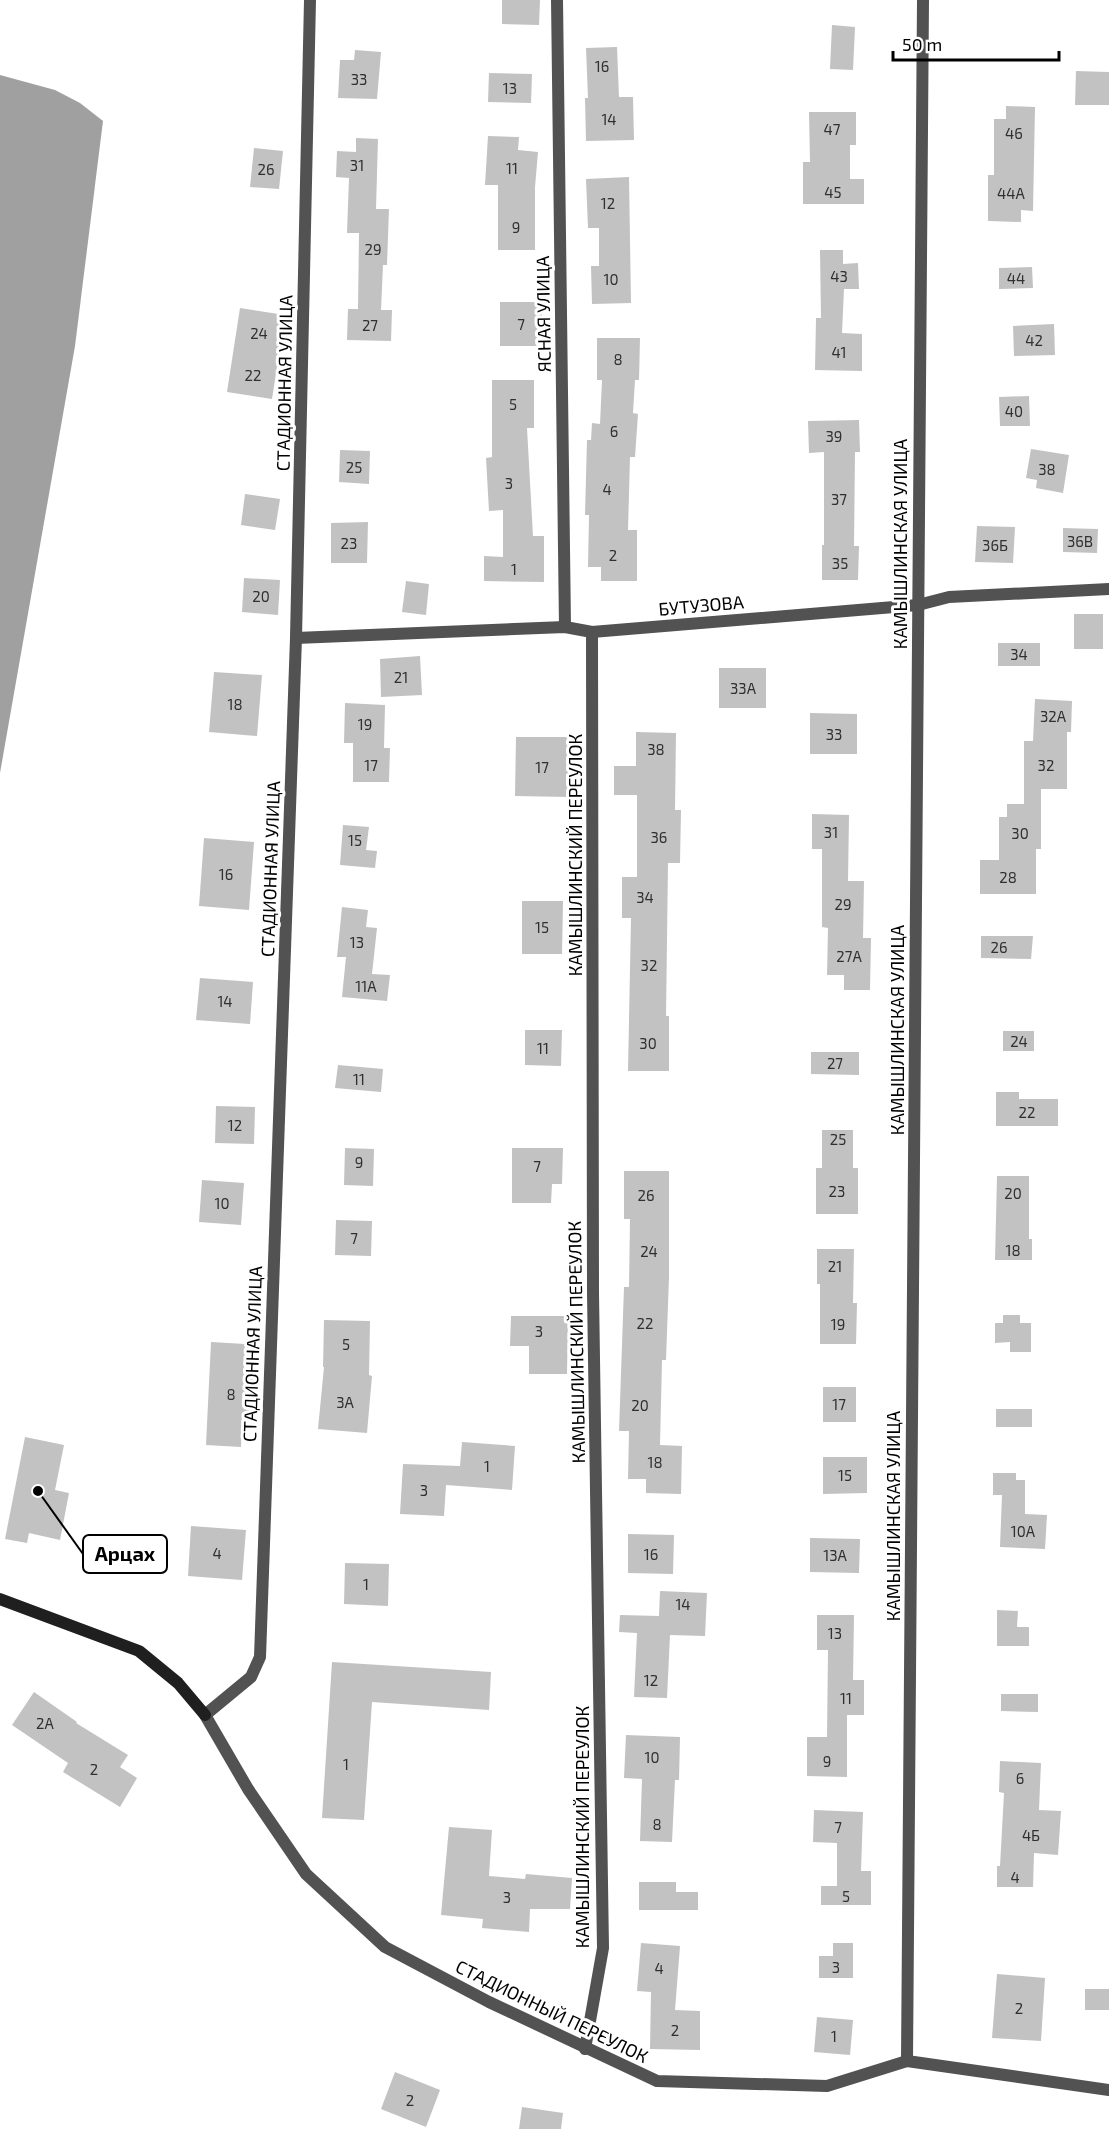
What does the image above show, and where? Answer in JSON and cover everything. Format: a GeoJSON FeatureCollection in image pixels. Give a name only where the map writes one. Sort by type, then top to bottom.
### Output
{"type":"FeatureCollection","features":[{"type":"Feature","properties":{"kind":"street","name":"СТАДИОННАЯ УЛИЦА"},"geometry":{"type":"LineString","coordinates":[[205,1715],[251,1677],[260,1658],[296,638],[310,0]]}},
{"type":"Feature","properties":{"kind":"street","name":"ЯСНАЯ УЛИЦА"},"geometry":{"type":"LineString","coordinates":[[557,0],[565,627]]}},
{"type":"Feature","properties":{"kind":"street","name":"КАМЫШЛИНСКАЯ УЛИЦА"},"geometry":{"type":"LineString","coordinates":[[907,2061],[923,0]]}},
{"type":"Feature","properties":{"kind":"street","name":"БУТУЗОВА"},"geometry":{"type":"LineString","coordinates":[[296,638],[565,627],[592,632],[918,605],[949,597],[1109,589]]}},
{"type":"Feature","properties":{"kind":"street","name":"КАМЫШЛИНСКИЙ ПЕРЕУЛОК"},"geometry":{"type":"LineString","coordinates":[[585,2049],[603,1948],[593,1293],[592,632]]}},
{"type":"Feature","properties":{"kind":"street"},"geometry":{"type":"LineString","coordinates":[[0,1599],[140,1651],[178,1683],[205,1715]]}},
{"type":"Feature","properties":{"kind":"street","name":"СТАДИОННЫЙ ПЕРЕУЛОК"},"geometry":{"type":"LineString","coordinates":[[205,1715],[248,1789],[306,1874],[385,1947],[489,2002],[657,2081],[827,2086],[907,2061],[1109,2090]]}},
{"type":"Feature","properties":{"kind":"shaded area"},"geometry":{"type":"Polygon","coordinates":[[[0,75],[55,90],[80,103],[103,121],[75,346],[0,773],[0,75]]]}},
{"type":"Feature","properties":{"kind":"building"},"geometry":{"type":"Polygon","coordinates":[[[502,0],[540,0],[539,25],[502,24],[502,0]]]}},
{"type":"Feature","properties":{"kind":"building"},"geometry":{"type":"Polygon","coordinates":[[[832,25],[855,27],[853,70],[830,69],[832,25]]]}},
{"type":"Feature","properties":{"kind":"building"},"geometry":{"type":"Polygon","coordinates":[[[617,47],[619,97],[633,97],[634,140],[586,141],[585,98],[588,98],[586,48],[617,47]]]}},
{"type":"Feature","properties":{"kind":"building"},"geometry":{"type":"Polygon","coordinates":[[[355,50],[381,52],[377,99],[338,98],[340,60],[354,60],[355,50]]]}},
{"type":"Feature","properties":{"kind":"building"},"geometry":{"type":"Polygon","coordinates":[[[1076,71],[1109,72],[1109,105],[1075,105],[1076,71]]]}},
{"type":"Feature","properties":{"kind":"building"},"geometry":{"type":"Polygon","coordinates":[[[489,73],[532,74],[531,103],[488,102],[489,73]]]}},
{"type":"Feature","properties":{"kind":"building"},"geometry":{"type":"Polygon","coordinates":[[[1006,106],[1035,107],[1033,211],[1021,210],[1021,222],[988,221],[988,175],[994,175],[994,119],[1006,119],[1006,106]]]}},
{"type":"Feature","properties":{"kind":"building"},"geometry":{"type":"Polygon","coordinates":[[[809,112],[856,112],[856,145],[850,145],[850,179],[864,179],[864,204],[803,204],[803,162],[810,162],[809,112]]]}},
{"type":"Feature","properties":{"kind":"building"},"geometry":{"type":"Polygon","coordinates":[[[488,136],[519,137],[518,150],[538,152],[535,187],[535,250],[498,250],[498,185],[485,185],[488,136]]]}},
{"type":"Feature","properties":{"kind":"building"},"geometry":{"type":"Polygon","coordinates":[[[356,138],[378,139],[376,209],[389,209],[387,265],[383,265],[381,310],[392,310],[391,341],[347,340],[348,309],[358,309],[359,233],[347,233],[349,178],[336,177],[337,151],[356,152],[356,138]]]}},
{"type":"Feature","properties":{"kind":"building"},"geometry":{"type":"Polygon","coordinates":[[[254,148],[283,151],[279,189],[250,187],[254,148]]]}},
{"type":"Feature","properties":{"kind":"building"},"geometry":{"type":"Polygon","coordinates":[[[629,177],[631,303],[592,304],[591,266],[599,266],[599,228],[588,228],[586,179],[629,177]]]}},
{"type":"Feature","properties":{"kind":"building"},"geometry":{"type":"Polygon","coordinates":[[[820,250],[843,250],[843,264],[858,263],[859,289],[844,289],[842,333],[862,334],[862,371],[815,370],[816,318],[821,318],[820,250]]]}},
{"type":"Feature","properties":{"kind":"building"},"geometry":{"type":"Polygon","coordinates":[[[1032,267],[1033,288],[999,289],[999,268],[1032,267]]]}},
{"type":"Feature","properties":{"kind":"building"},"geometry":{"type":"Polygon","coordinates":[[[500,302],[542,302],[542,346],[500,346],[500,302]]]}},
{"type":"Feature","properties":{"kind":"building"},"geometry":{"type":"Polygon","coordinates":[[[240,308],[285,315],[272,399],[227,392],[240,308]]]}},
{"type":"Feature","properties":{"kind":"building"},"geometry":{"type":"Polygon","coordinates":[[[1054,324],[1055,355],[1014,356],[1013,326],[1054,324]]]}},
{"type":"Feature","properties":{"kind":"building"},"geometry":{"type":"Polygon","coordinates":[[[597,338],[640,338],[639,380],[635,380],[633,413],[638,414],[635,457],[630,457],[628,530],[637,530],[637,581],[601,581],[601,567],[588,567],[589,515],[585,515],[587,440],[591,440],[592,423],[600,424],[602,380],[597,380],[597,338]]]}},
{"type":"Feature","properties":{"kind":"building"},"geometry":{"type":"Polygon","coordinates":[[[492,380],[534,380],[534,428],[527,428],[533,536],[544,536],[544,582],[484,581],[484,556],[503,557],[503,510],[489,511],[486,458],[492,457],[492,380]]]}},
{"type":"Feature","properties":{"kind":"building"},"geometry":{"type":"Polygon","coordinates":[[[1029,396],[1030,426],[1000,426],[999,397],[1029,396]]]}},
{"type":"Feature","properties":{"kind":"building"},"geometry":{"type":"Polygon","coordinates":[[[859,420],[860,452],[855,452],[854,546],[859,546],[858,580],[822,580],[824,452],[809,453],[808,421],[859,420]]]}},
{"type":"Feature","properties":{"kind":"building"},"geometry":{"type":"Polygon","coordinates":[[[1031,449],[1069,455],[1063,493],[1036,488],[1037,480],[1026,478],[1031,449]]]}},
{"type":"Feature","properties":{"kind":"building"},"geometry":{"type":"Polygon","coordinates":[[[340,450],[370,451],[369,484],[339,482],[340,450]]]}},
{"type":"Feature","properties":{"kind":"building"},"geometry":{"type":"Polygon","coordinates":[[[245,494],[280,499],[275,530],[241,525],[245,494]]]}},
{"type":"Feature","properties":{"kind":"building"},"geometry":{"type":"Polygon","coordinates":[[[368,522],[367,563],[331,563],[331,523],[368,522]]]}},
{"type":"Feature","properties":{"kind":"building"},"geometry":{"type":"Polygon","coordinates":[[[977,526],[1015,527],[1013,563],[975,562],[977,526]]]}},
{"type":"Feature","properties":{"kind":"building"},"geometry":{"type":"Polygon","coordinates":[[[1063,528],[1098,529],[1097,553],[1063,552],[1063,528]]]}},
{"type":"Feature","properties":{"kind":"building"},"geometry":{"type":"Polygon","coordinates":[[[244,578],[280,580],[278,615],[242,612],[244,578]]]}},
{"type":"Feature","properties":{"kind":"building"},"geometry":{"type":"Polygon","coordinates":[[[406,581],[429,584],[426,615],[402,612],[406,581]]]}},
{"type":"Feature","properties":{"kind":"building"},"geometry":{"type":"Polygon","coordinates":[[[1074,614],[1103,614],[1103,649],[1074,649],[1074,614]]]}},
{"type":"Feature","properties":{"kind":"building"},"geometry":{"type":"Polygon","coordinates":[[[998,643],[1040,643],[1040,666],[998,666],[998,643]]]}},
{"type":"Feature","properties":{"kind":"building"},"geometry":{"type":"Polygon","coordinates":[[[420,656],[422,695],[381,697],[380,659],[420,656]]]}},
{"type":"Feature","properties":{"kind":"building"},"geometry":{"type":"Polygon","coordinates":[[[719,668],[766,668],[766,708],[719,708],[719,668]]]}},
{"type":"Feature","properties":{"kind":"building"},"geometry":{"type":"Polygon","coordinates":[[[214,672],[262,675],[257,736],[209,732],[214,672]]]}},
{"type":"Feature","properties":{"kind":"building"},"geometry":{"type":"Polygon","coordinates":[[[1035,699],[1072,701],[1071,732],[1067,732],[1067,789],[1041,789],[1041,849],[1036,849],[1036,894],[980,894],[980,860],[999,860],[999,817],[1007,817],[1007,804],[1024,804],[1024,741],[1033,741],[1035,699]]]}},
{"type":"Feature","properties":{"kind":"building"},"geometry":{"type":"Polygon","coordinates":[[[345,703],[385,705],[384,748],[390,748],[389,782],[353,782],[353,743],[344,743],[345,703]]]}},
{"type":"Feature","properties":{"kind":"building"},"geometry":{"type":"Polygon","coordinates":[[[810,713],[857,714],[857,754],[810,754],[810,713]]]}},
{"type":"Feature","properties":{"kind":"building"},"geometry":{"type":"Polygon","coordinates":[[[636,732],[676,733],[675,810],[681,810],[680,863],[668,863],[666,1016],[669,1016],[669,1071],[628,1071],[631,918],[622,918],[622,877],[637,877],[637,795],[614,795],[614,766],[636,766],[636,732]]]}},
{"type":"Feature","properties":{"kind":"building"},"geometry":{"type":"Polygon","coordinates":[[[516,737],[568,737],[568,797],[515,796],[516,737]]]}},
{"type":"Feature","properties":{"kind":"building"},"geometry":{"type":"Polygon","coordinates":[[[812,814],[849,815],[848,881],[864,881],[863,938],[871,938],[870,990],[844,990],[844,975],[827,975],[828,928],[822,927],[822,849],[812,849],[812,814]]]}},
{"type":"Feature","properties":{"kind":"building"},"geometry":{"type":"Polygon","coordinates":[[[343,825],[369,827],[366,850],[377,851],[375,868],[340,865],[343,825]]]}},
{"type":"Feature","properties":{"kind":"building"},"geometry":{"type":"Polygon","coordinates":[[[204,838],[254,842],[249,910],[199,906],[204,838]]]}},
{"type":"Feature","properties":{"kind":"building"},"geometry":{"type":"Polygon","coordinates":[[[522,901],[563,901],[562,954],[522,954],[522,901]]]}},
{"type":"Feature","properties":{"kind":"building"},"geometry":{"type":"Polygon","coordinates":[[[342,907],[368,910],[366,927],[377,928],[372,974],[390,975],[387,1001],[342,997],[346,957],[337,957],[342,907]]]}},
{"type":"Feature","properties":{"kind":"building"},"geometry":{"type":"Polygon","coordinates":[[[981,936],[1033,936],[1031,959],[981,958],[981,936]]]}},
{"type":"Feature","properties":{"kind":"building"},"geometry":{"type":"Polygon","coordinates":[[[200,978],[253,982],[250,1024],[196,1020],[200,978]]]}},
{"type":"Feature","properties":{"kind":"building"},"geometry":{"type":"Polygon","coordinates":[[[525,1030],[562,1030],[561,1066],[525,1065],[525,1030]]]}},
{"type":"Feature","properties":{"kind":"building"},"geometry":{"type":"Polygon","coordinates":[[[1003,1031],[1034,1031],[1034,1051],[1003,1051],[1003,1031]]]}},
{"type":"Feature","properties":{"kind":"building"},"geometry":{"type":"Polygon","coordinates":[[[811,1052],[859,1052],[859,1075],[811,1074],[811,1052]]]}},
{"type":"Feature","properties":{"kind":"building"},"geometry":{"type":"Polygon","coordinates":[[[338,1065],[383,1069],[381,1092],[335,1088],[338,1065]]]}},
{"type":"Feature","properties":{"kind":"building"},"geometry":{"type":"Polygon","coordinates":[[[996,1092],[1019,1092],[1019,1099],[1058,1099],[1058,1126],[996,1126],[996,1092]]]}},
{"type":"Feature","properties":{"kind":"building"},"geometry":{"type":"Polygon","coordinates":[[[216,1106],[255,1107],[254,1144],[215,1143],[216,1106]]]}},
{"type":"Feature","properties":{"kind":"building"},"geometry":{"type":"Polygon","coordinates":[[[822,1130],[853,1130],[853,1168],[858,1168],[858,1214],[816,1214],[816,1168],[822,1168],[822,1130]]]}},
{"type":"Feature","properties":{"kind":"building"},"geometry":{"type":"Polygon","coordinates":[[[345,1148],[374,1149],[373,1186],[344,1185],[345,1148]]]}},
{"type":"Feature","properties":{"kind":"building"},"geometry":{"type":"Polygon","coordinates":[[[512,1148],[563,1148],[562,1184],[552,1184],[551,1203],[512,1203],[512,1148]]]}},
{"type":"Feature","properties":{"kind":"building"},"geometry":{"type":"Polygon","coordinates":[[[624,1171],[669,1171],[669,1277],[666,1360],[662,1360],[660,1445],[682,1446],[681,1494],[646,1493],[646,1479],[628,1479],[629,1431],[619,1431],[624,1287],[629,1287],[630,1219],[624,1219],[624,1171]]]}},
{"type":"Feature","properties":{"kind":"building"},"geometry":{"type":"Polygon","coordinates":[[[997,1176],[1029,1176],[1029,1239],[1032,1239],[1032,1260],[995,1260],[997,1176]]]}},
{"type":"Feature","properties":{"kind":"building"},"geometry":{"type":"Polygon","coordinates":[[[202,1180],[244,1183],[241,1225],[199,1222],[202,1180]]]}},
{"type":"Feature","properties":{"kind":"building"},"geometry":{"type":"Polygon","coordinates":[[[336,1220],[372,1221],[371,1256],[335,1255],[336,1220]]]}},
{"type":"Feature","properties":{"kind":"building"},"geometry":{"type":"Polygon","coordinates":[[[817,1249],[854,1249],[853,1303],[857,1303],[856,1344],[820,1344],[820,1284],[817,1284],[817,1249]]]}},
{"type":"Feature","properties":{"kind":"building"},"geometry":{"type":"Polygon","coordinates":[[[1003,1315],[1020,1315],[1020,1323],[1031,1323],[1031,1352],[1010,1352],[1010,1342],[995,1343],[995,1323],[1003,1323],[1003,1315]]]}},
{"type":"Feature","properties":{"kind":"building"},"geometry":{"type":"Polygon","coordinates":[[[511,1316],[568,1316],[567,1374],[529,1374],[529,1346],[510,1346],[511,1316]]]}},
{"type":"Feature","properties":{"kind":"building"},"geometry":{"type":"Polygon","coordinates":[[[324,1320],[370,1321],[369,1375],[372,1376],[367,1433],[318,1429],[324,1367],[324,1320]]]}},
{"type":"Feature","properties":{"kind":"building"},"geometry":{"type":"Polygon","coordinates":[[[211,1342],[245,1344],[244,1374],[253,1375],[252,1414],[242,1413],[241,1447],[206,1445],[211,1342]]]}},
{"type":"Feature","properties":{"kind":"building"},"geometry":{"type":"Polygon","coordinates":[[[823,1387],[856,1387],[856,1422],[823,1422],[823,1387]]]}},
{"type":"Feature","properties":{"kind":"building"},"geometry":{"type":"Polygon","coordinates":[[[996,1409],[1032,1409],[1032,1427],[996,1427],[996,1409]]]}},
{"type":"Feature","properties":{"kind":"building"},"geometry":{"type":"Polygon","coordinates":[[[25,1437],[64,1445],[55,1490],[69,1493],[60,1540],[29,1533],[27,1543],[5,1539],[25,1437]]]}},
{"type":"Feature","properties":{"kind":"building"},"geometry":{"type":"Polygon","coordinates":[[[462,1442],[515,1446],[512,1490],[446,1485],[444,1516],[400,1514],[403,1464],[460,1466],[462,1442]]]}},
{"type":"Feature","properties":{"kind":"building"},"geometry":{"type":"Polygon","coordinates":[[[823,1457],[867,1457],[867,1493],[823,1494],[823,1457]]]}},
{"type":"Feature","properties":{"kind":"building"},"geometry":{"type":"Polygon","coordinates":[[[993,1473],[1016,1473],[1016,1480],[1025,1480],[1025,1514],[1047,1515],[1045,1549],[1000,1547],[1002,1495],[993,1495],[993,1473]]]}},
{"type":"Feature","properties":{"kind":"building"},"geometry":{"type":"Polygon","coordinates":[[[191,1526],[246,1530],[242,1580],[188,1576],[191,1526]]]}},
{"type":"Feature","properties":{"kind":"building"},"geometry":{"type":"Polygon","coordinates":[[[628,1534],[674,1535],[673,1574],[628,1573],[628,1534]]]}},
{"type":"Feature","properties":{"kind":"building"},"geometry":{"type":"Polygon","coordinates":[[[810,1538],[860,1539],[859,1573],[810,1572],[810,1538]]]}},
{"type":"Feature","properties":{"kind":"building"},"geometry":{"type":"Polygon","coordinates":[[[345,1563],[389,1564],[388,1606],[344,1604],[345,1563]]]}},
{"type":"Feature","properties":{"kind":"building"},"geometry":{"type":"Polygon","coordinates":[[[660,1591],[707,1593],[705,1636],[670,1635],[667,1698],[634,1697],[637,1633],[619,1632],[620,1615],[659,1616],[660,1591]]]}},
{"type":"Feature","properties":{"kind":"building"},"geometry":{"type":"Polygon","coordinates":[[[997,1610],[1018,1611],[1017,1627],[1029,1627],[1029,1646],[997,1646],[997,1610]]]}},
{"type":"Feature","properties":{"kind":"building"},"geometry":{"type":"Polygon","coordinates":[[[817,1615],[854,1615],[853,1680],[864,1680],[864,1715],[847,1715],[847,1777],[807,1776],[807,1737],[827,1737],[828,1650],[817,1650],[817,1615]]]}},
{"type":"Feature","properties":{"kind":"building"},"geometry":{"type":"Polygon","coordinates":[[[332,1662],[491,1672],[489,1710],[372,1702],[364,1820],[322,1818],[332,1662]]]}},
{"type":"Feature","properties":{"kind":"building"},"geometry":{"type":"Polygon","coordinates":[[[34,1692],[76,1723],[128,1755],[120,1767],[137,1778],[120,1807],[63,1772],[68,1763],[12,1725],[34,1692]]]}},
{"type":"Feature","properties":{"kind":"building"},"geometry":{"type":"Polygon","coordinates":[[[1001,1694],[1038,1694],[1038,1712],[1001,1711],[1001,1694]]]}},
{"type":"Feature","properties":{"kind":"building"},"geometry":{"type":"Polygon","coordinates":[[[626,1735],[680,1737],[679,1780],[675,1780],[672,1842],[640,1841],[642,1779],[624,1778],[626,1735]]]}},
{"type":"Feature","properties":{"kind":"building"},"geometry":{"type":"Polygon","coordinates":[[[1000,1761],[1041,1763],[1039,1810],[1061,1811],[1058,1855],[1034,1853],[1033,1887],[997,1887],[1004,1793],[999,1792],[1000,1761]]]}},
{"type":"Feature","properties":{"kind":"building"},"geometry":{"type":"Polygon","coordinates":[[[814,1810],[863,1812],[861,1871],[871,1871],[871,1905],[821,1905],[821,1886],[837,1886],[837,1843],[813,1842],[814,1810]]]}},
{"type":"Feature","properties":{"kind":"building"},"geometry":{"type":"Polygon","coordinates":[[[449,1827],[492,1830],[489,1876],[525,1879],[526,1874],[572,1878],[570,1909],[530,1909],[529,1932],[482,1928],[483,1919],[441,1915],[449,1827]]]}},
{"type":"Feature","properties":{"kind":"building"},"geometry":{"type":"Polygon","coordinates":[[[639,1882],[676,1882],[676,1892],[698,1892],[698,1910],[639,1910],[639,1882]]]}},
{"type":"Feature","properties":{"kind":"building"},"geometry":{"type":"Polygon","coordinates":[[[641,1943],[680,1946],[675,2010],[700,2011],[700,2050],[650,2049],[651,1992],[637,1991],[641,1943]]]}},
{"type":"Feature","properties":{"kind":"building"},"geometry":{"type":"Polygon","coordinates":[[[833,1943],[853,1943],[853,1978],[819,1978],[819,1956],[833,1956],[833,1943]]]}},
{"type":"Feature","properties":{"kind":"building"},"geometry":{"type":"Polygon","coordinates":[[[997,1974],[1045,1978],[1041,2041],[992,2038],[997,1974]]]}},
{"type":"Feature","properties":{"kind":"building"},"geometry":{"type":"Polygon","coordinates":[[[1085,1989],[1109,1989],[1109,2010],[1085,2010],[1085,1989]]]}},
{"type":"Feature","properties":{"kind":"building"},"geometry":{"type":"Polygon","coordinates":[[[817,2017],[853,2020],[850,2055],[814,2052],[817,2017]]]}},
{"type":"Feature","properties":{"kind":"building"},"geometry":{"type":"Polygon","coordinates":[[[395,2072],[440,2090],[426,2127],[381,2109],[395,2072]]]}},
{"type":"Feature","properties":{"kind":"building"},"geometry":{"type":"Polygon","coordinates":[[[522,2107],[563,2113],[561,2129],[519,2129],[522,2107]]]}},
{"type":"Feature","properties":{"kind":"place","name":"Арцах"},"geometry":{"type":"Point","coordinates":[38,1491]}}]}
